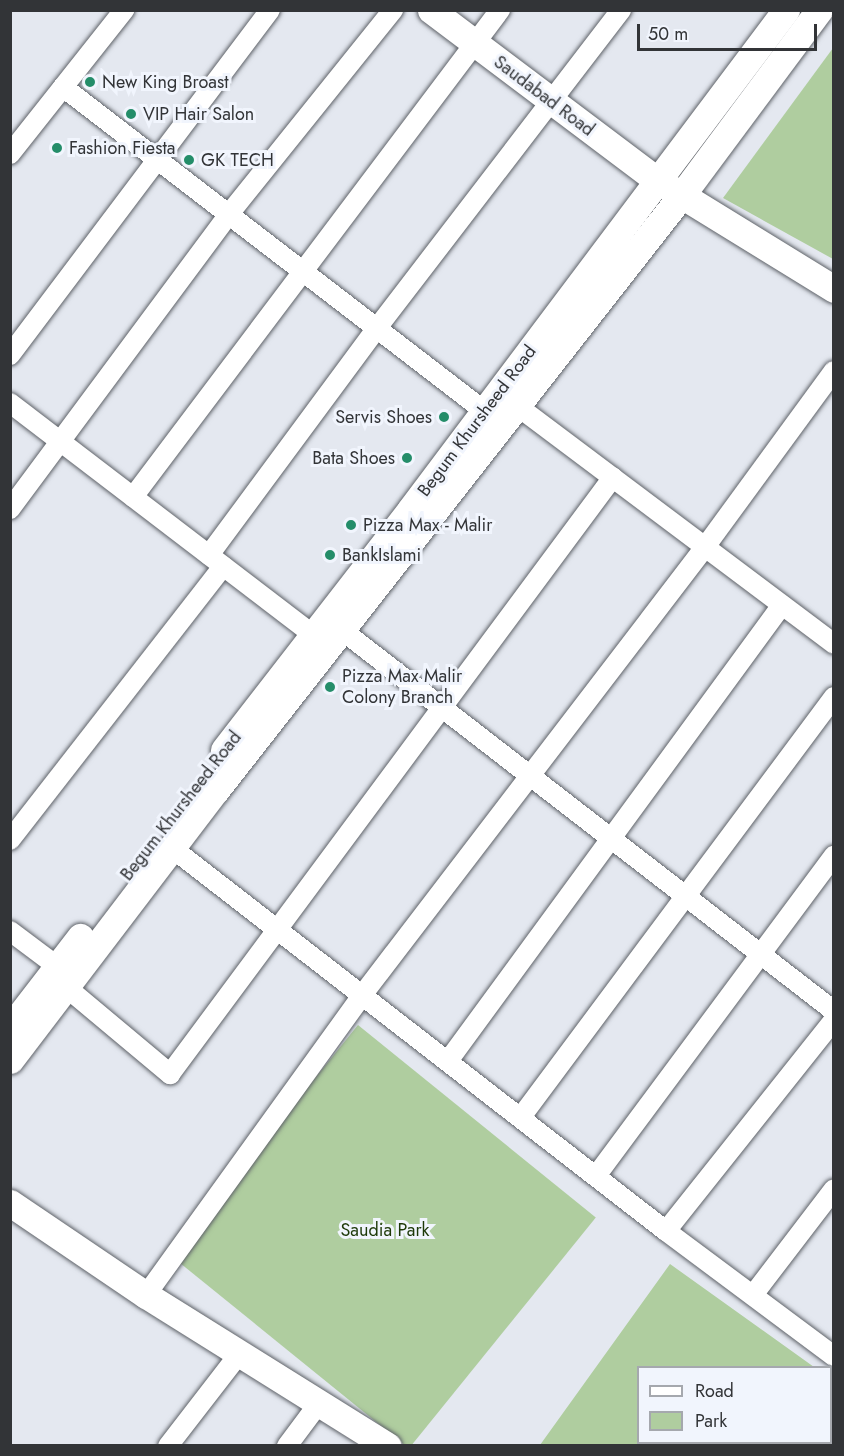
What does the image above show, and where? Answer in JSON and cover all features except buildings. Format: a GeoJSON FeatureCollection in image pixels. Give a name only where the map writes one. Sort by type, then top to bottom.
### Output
{"type":"FeatureCollection","features":[{"type":"Feature","properties":{"kind":"main road","name":"Saudabad Road"},"geometry":{"type":"LineString","coordinates":[[431,10],[657,180],[834,289]]}},
{"type":"Feature","properties":{"kind":"main road","name":"Begum Khursheed Road"},"geometry":{"type":"LineString","coordinates":[[10,1060],[62,977],[313,635],[786,10]]}},
{"type":"Feature","properties":{"kind":"main road","name":"Begum Khursheed Road"},"geometry":{"type":"LineString","coordinates":[[10,1028],[62,977],[172,848],[681,196],[819,10]]}},
{"type":"Feature","properties":{"kind":"main road"},"geometry":{"type":"LineString","coordinates":[[10,1203],[146,1294],[388,1446]]}},
{"type":"Feature","properties":{"kind":"street"},"geometry":{"type":"LineString","coordinates":[[10,154],[124,10]]}},
{"type":"Feature","properties":{"kind":"street"},"geometry":{"type":"LineString","coordinates":[[10,355],[270,10]]}},
{"type":"Feature","properties":{"kind":"street"},"geometry":{"type":"LineString","coordinates":[[10,509],[229,214],[393,10]]}},
{"type":"Feature","properties":{"kind":"street"},"geometry":{"type":"LineString","coordinates":[[133,497],[500,10]]}},
{"type":"Feature","properties":{"kind":"street"},"geometry":{"type":"LineString","coordinates":[[10,840],[216,561],[377,328],[621,10]]}},
{"type":"Feature","properties":{"kind":"street"},"geometry":{"type":"LineString","coordinates":[[63,87],[483,410]]}},
{"type":"Feature","properties":{"kind":"street"},"geometry":{"type":"LineString","coordinates":[[146,1294],[363,994],[705,547],[834,371]]}},
{"type":"Feature","properties":{"kind":"street"},"geometry":{"type":"LineString","coordinates":[[10,403],[313,635]]}},
{"type":"Feature","properties":{"kind":"street"},"geometry":{"type":"LineString","coordinates":[[516,405],[782,605],[832,639]]}},
{"type":"Feature","properties":{"kind":"street"},"geometry":{"type":"LineString","coordinates":[[10,931],[170,1074],[613,477]]}},
{"type":"Feature","properties":{"kind":"street"},"geometry":{"type":"LineString","coordinates":[[448,1061],[782,605]]}},
{"type":"Feature","properties":{"kind":"street"},"geometry":{"type":"LineString","coordinates":[[343,631],[834,1011]]}},
{"type":"Feature","properties":{"kind":"street"},"geometry":{"type":"LineString","coordinates":[[521,1117],[834,697]]}},
{"type":"Feature","properties":{"kind":"street"},"geometry":{"type":"LineString","coordinates":[[172,848],[666,1230],[834,1356]]}},
{"type":"Feature","properties":{"kind":"street"},"geometry":{"type":"LineString","coordinates":[[596,1176],[834,856]]}},
{"type":"Feature","properties":{"kind":"street"},"geometry":{"type":"LineString","coordinates":[[666,1230],[834,1020]]}},
{"type":"Feature","properties":{"kind":"street"},"geometry":{"type":"LineString","coordinates":[[753,1295],[834,1189]]}},
{"type":"Feature","properties":{"kind":"street"},"geometry":{"type":"LineString","coordinates":[[168,1446],[240,1353]]}},
{"type":"Feature","properties":{"kind":"street"},"geometry":{"type":"LineString","coordinates":[[287,1446],[319,1403]]}},
{"type":"Feature","properties":{"kind":"green space"},"geometry":{"type":"Polygon","coordinates":[[[833,48],[833,259],[723,198],[833,48]]]}},
{"type":"Feature","properties":{"kind":"green space","name":"Saudia Park"},"geometry":{"type":"Polygon","coordinates":[[[358,1025],[596,1218],[411,1446],[406,1446],[171,1256],[358,1025]]]}},
{"type":"Feature","properties":{"kind":"green space"},"geometry":{"type":"Polygon","coordinates":[[[670,1264],[813,1366],[637,1366],[637,1444],[832,1444],[832,1380],[834,1381],[833,1445],[540,1445],[670,1264]]]}},
{"type":"Feature","properties":{"kind":"place","name":"New King Broast"},"geometry":{"type":"Point","coordinates":[90,82]}},
{"type":"Feature","properties":{"kind":"place","name":"VIP Hair Salon"},"geometry":{"type":"Point","coordinates":[131,114]}},
{"type":"Feature","properties":{"kind":"place","name":"Fashion Fiesta"},"geometry":{"type":"Point","coordinates":[57,148]}},
{"type":"Feature","properties":{"kind":"place","name":"GK TECH"},"geometry":{"type":"Point","coordinates":[189,160]}},
{"type":"Feature","properties":{"kind":"place","name":"Servis Shoes"},"geometry":{"type":"Point","coordinates":[444,417]}},
{"type":"Feature","properties":{"kind":"place","name":"Bata Shoes"},"geometry":{"type":"Point","coordinates":[407,458]}},
{"type":"Feature","properties":{"kind":"place","name":"Pizza Max - Malir"},"geometry":{"type":"Point","coordinates":[351,525]}},
{"type":"Feature","properties":{"kind":"place","name":"BankIslami"},"geometry":{"type":"Point","coordinates":[330,555]}},
{"type":"Feature","properties":{"kind":"place","name":"Pizza Max Malir Colony Branch"},"geometry":{"type":"Point","coordinates":[330,687]}}]}
